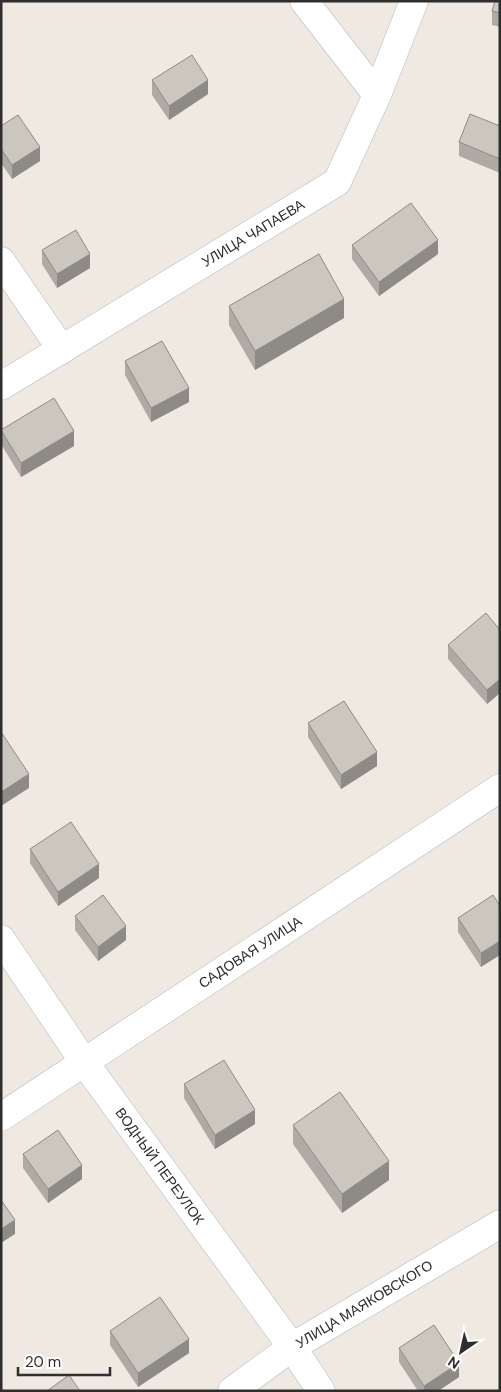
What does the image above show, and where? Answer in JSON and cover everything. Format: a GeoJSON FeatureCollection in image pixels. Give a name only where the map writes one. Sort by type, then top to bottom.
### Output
{"type":"FeatureCollection","features":[{"type":"Feature","properties":{"kind":"street"},"geometry":{"type":"LineString","coordinates":[[304,1],[377,95]]}},
{"type":"Feature","properties":{"kind":"street","name":"УЛИЦА ЧАПАЕВА"},"geometry":{"type":"LineString","coordinates":[[1,386],[337,182],[377,95],[414,1]]}},
{"type":"Feature","properties":{"kind":"street"},"geometry":{"type":"LineString","coordinates":[[1,261],[62,350]]}},
{"type":"Feature","properties":{"kind":"street","name":"САДОВАЯ УЛИЦА"},"geometry":{"type":"LineString","coordinates":[[1,1117],[500,788]]}},
{"type":"Feature","properties":{"kind":"street","name":"ВОДНЫЙ ПЕРЕУЛОК"},"geometry":{"type":"LineString","coordinates":[[1,939],[84,1062],[292,1347],[321,1391]]}},
{"type":"Feature","properties":{"kind":"street","name":"УЛИЦА МАЯКОВСКОГО"},"geometry":{"type":"LineString","coordinates":[[232,1391],[292,1347],[500,1224]]}},
{"type":"Feature","properties":{"kind":"building"},"geometry":{"type":"Polygon","coordinates":[[[495,1],[500,1],[500,13],[492,11],[495,1]]]}},
{"type":"Feature","properties":{"kind":"building"},"geometry":{"type":"Polygon","coordinates":[[[192,55],[208,80],[169,106],[152,80],[192,55]]]}},
{"type":"Feature","properties":{"kind":"building"},"geometry":{"type":"Polygon","coordinates":[[[470,114],[500,126],[500,159],[459,142],[470,114]]]}},
{"type":"Feature","properties":{"kind":"building"},"geometry":{"type":"Polygon","coordinates":[[[18,115],[40,147],[12,165],[1,149],[1,126],[18,115]]]}},
{"type":"Feature","properties":{"kind":"building"},"geometry":{"type":"Polygon","coordinates":[[[411,203],[438,240],[379,282],[352,245],[411,203]]]}},
{"type":"Feature","properties":{"kind":"building"},"geometry":{"type":"Polygon","coordinates":[[[76,230],[90,254],[57,274],[42,250],[76,230]]]}},
{"type":"Feature","properties":{"kind":"building"},"geometry":{"type":"Polygon","coordinates":[[[319,254],[344,299],[255,351],[229,306],[319,254]]]}},
{"type":"Feature","properties":{"kind":"building"},"geometry":{"type":"Polygon","coordinates":[[[162,341],[189,388],[151,408],[125,361],[162,341]]]}},
{"type":"Feature","properties":{"kind":"building"},"geometry":{"type":"Polygon","coordinates":[[[54,398],[74,431],[21,463],[1,430],[54,398]]]}},
{"type":"Feature","properties":{"kind":"building"},"geometry":{"type":"Polygon","coordinates":[[[486,613],[500,630],[500,679],[487,690],[448,645],[486,613]]]}},
{"type":"Feature","properties":{"kind":"building"},"geometry":{"type":"Polygon","coordinates":[[[344,701],[377,752],[341,775],[308,723],[344,701]]]}},
{"type":"Feature","properties":{"kind":"building"},"geometry":{"type":"Polygon","coordinates":[[[1,732],[29,774],[1,792],[1,732]]]}},
{"type":"Feature","properties":{"kind":"building"},"geometry":{"type":"Polygon","coordinates":[[[71,822],[99,864],[58,892],[30,849],[71,822]]]}},
{"type":"Feature","properties":{"kind":"building"},"geometry":{"type":"Polygon","coordinates":[[[103,895],[126,926],[98,947],[75,916],[103,895]]]}},
{"type":"Feature","properties":{"kind":"building"},"geometry":{"type":"Polygon","coordinates":[[[493,895],[500,906],[500,941],[481,953],[458,918],[493,895]]]}},
{"type":"Feature","properties":{"kind":"building"},"geometry":{"type":"Polygon","coordinates":[[[224,1060],[255,1110],[215,1135],[184,1084],[224,1060]]]}},
{"type":"Feature","properties":{"kind":"building"},"geometry":{"type":"Polygon","coordinates":[[[340,1092],[389,1161],[342,1194],[293,1125],[340,1092]]]}},
{"type":"Feature","properties":{"kind":"building"},"geometry":{"type":"Polygon","coordinates":[[[58,1130],[82,1165],[48,1189],[23,1154],[58,1130]]]}},
{"type":"Feature","properties":{"kind":"building"},"geometry":{"type":"Polygon","coordinates":[[[1,1200],[15,1220],[1,1229],[1,1200]]]}},
{"type":"Feature","properties":{"kind":"building"},"geometry":{"type":"Polygon","coordinates":[[[160,1297],[189,1339],[138,1373],[110,1331],[160,1297]]]}},
{"type":"Feature","properties":{"kind":"building"},"geometry":{"type":"Polygon","coordinates":[[[434,1325],[459,1363],[424,1386],[399,1348],[434,1325]]]}},
{"type":"Feature","properties":{"kind":"building"},"geometry":{"type":"Polygon","coordinates":[[[69,1375],[80,1391],[47,1391],[69,1375]]]}}]}
